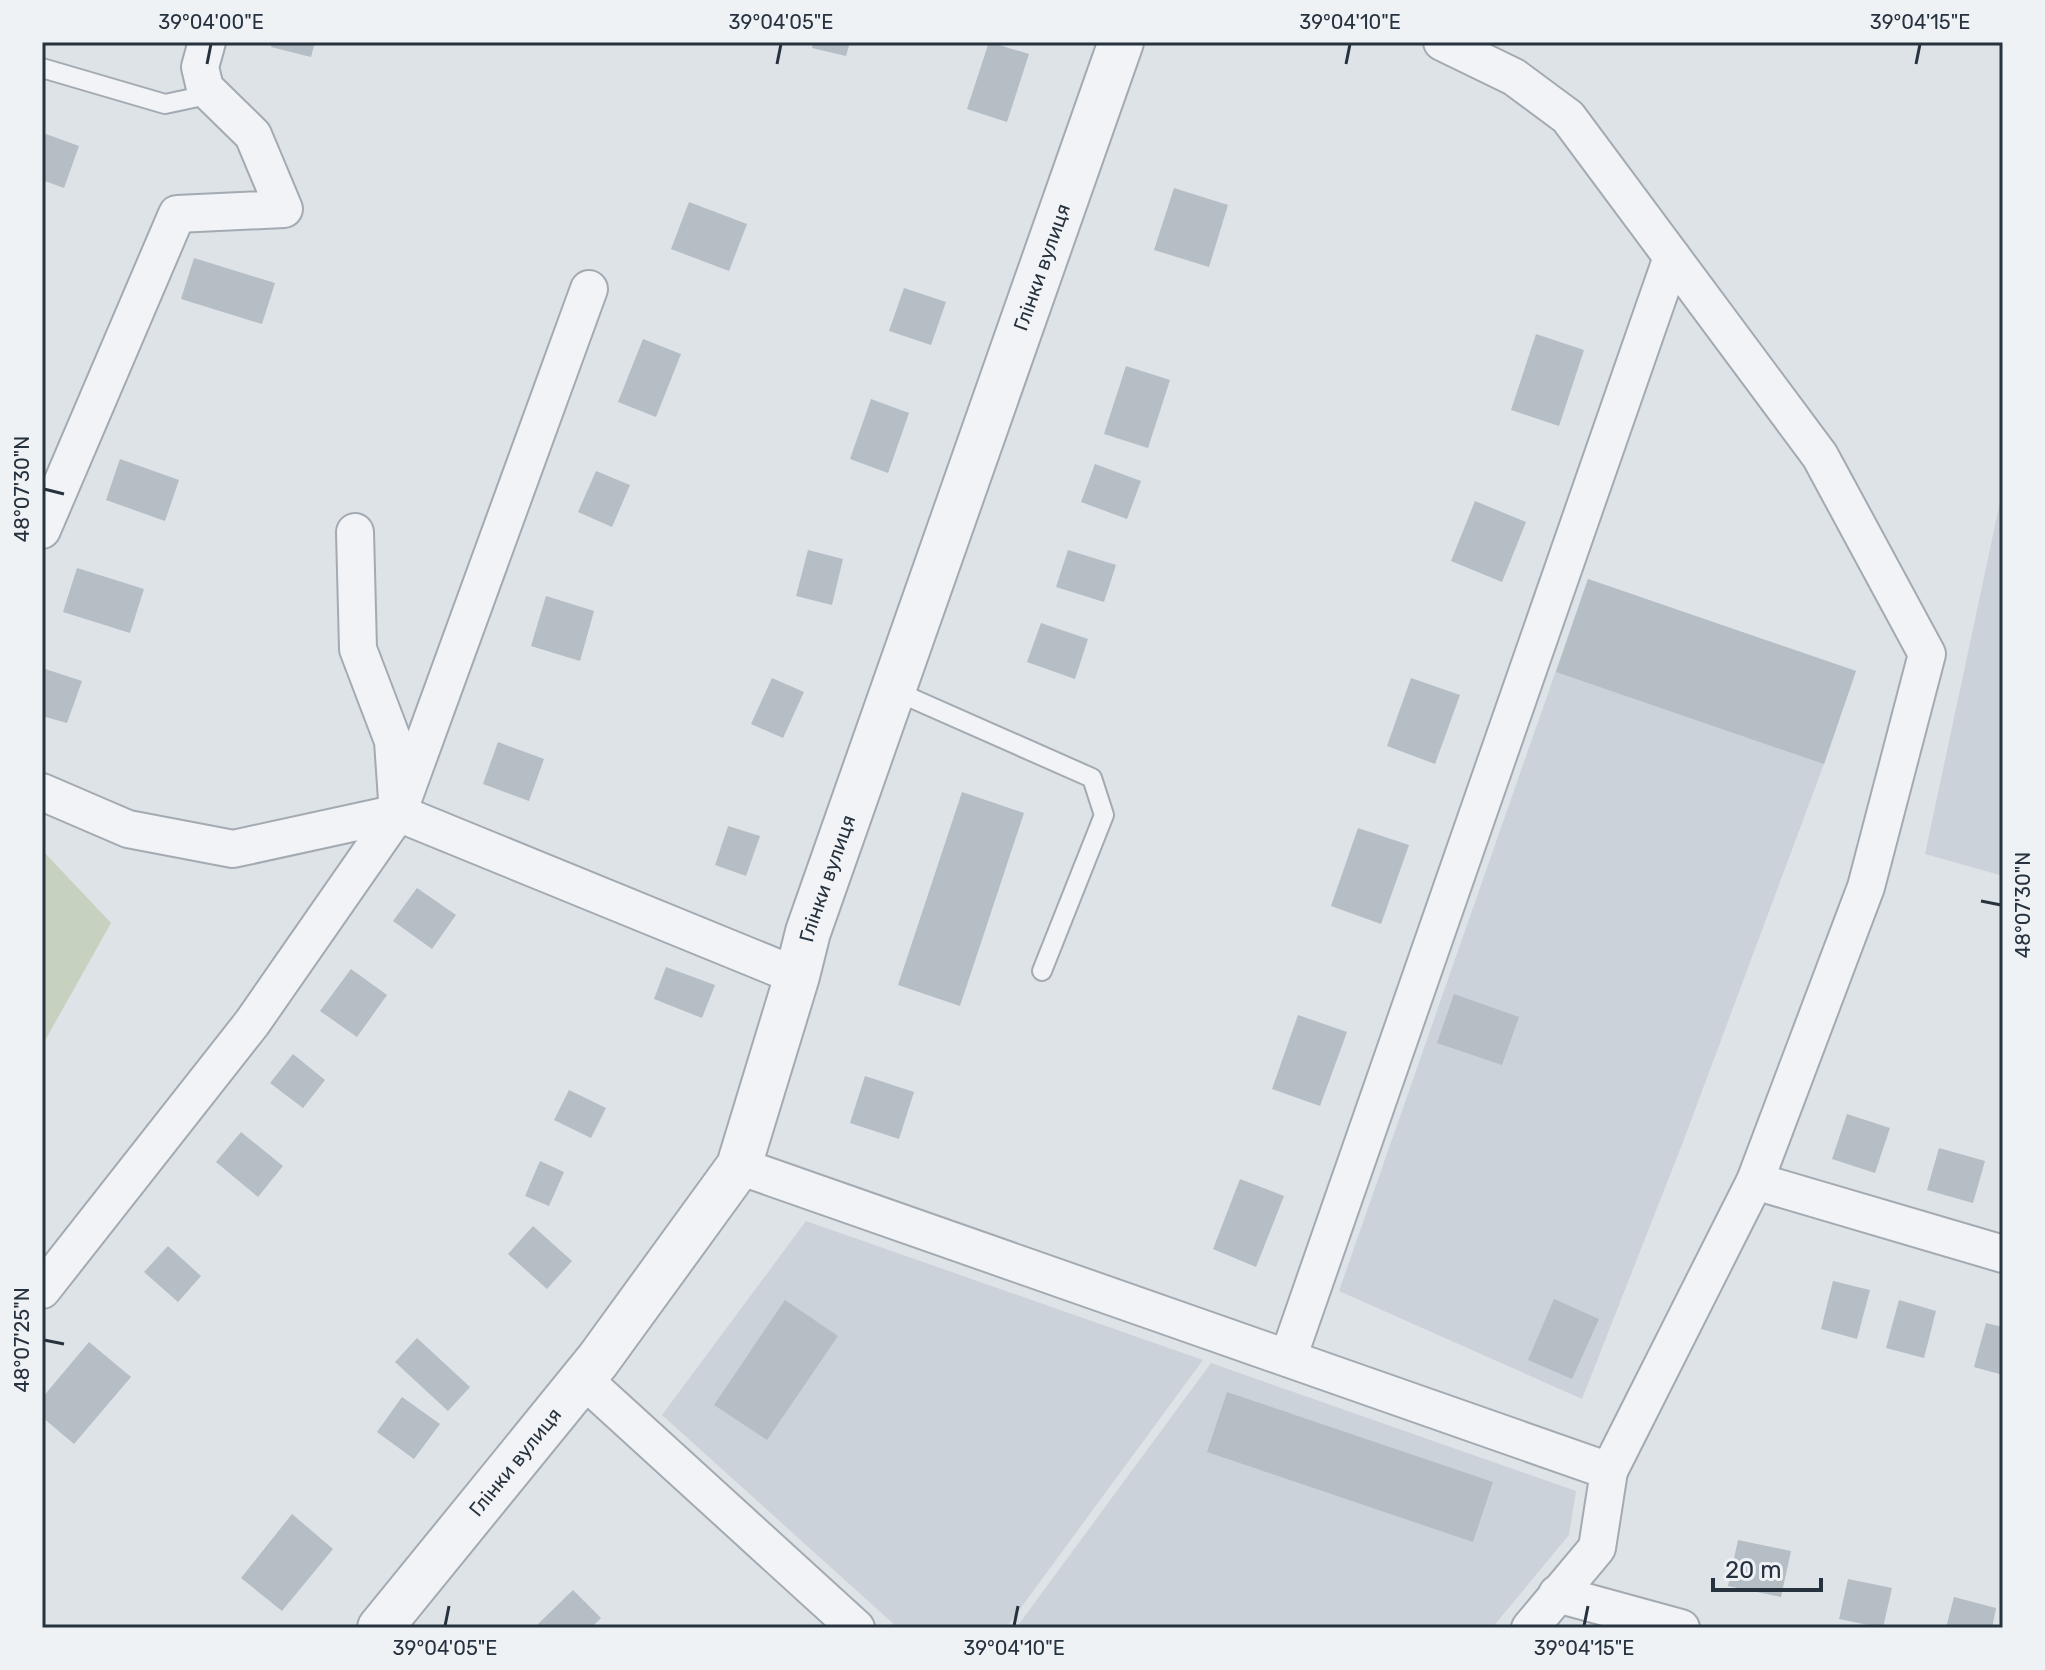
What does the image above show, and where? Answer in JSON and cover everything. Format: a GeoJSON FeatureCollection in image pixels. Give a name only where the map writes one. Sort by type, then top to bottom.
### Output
{"type":"FeatureCollection","features":[{"type":"Feature","properties":{"kind":"street"},"geometry":{"type":"LineString","coordinates":[[42,530],[177,214],[284,209],[253,135],[205,88],[200,67],[207,42]]}},
{"type":"Feature","properties":{"kind":"street","name":"Глінки вулиця"},"geometry":{"type":"LineString","coordinates":[[380,1628],[583,1379],[739,1166],[808,932],[1121,42]]}},
{"type":"Feature","properties":{"kind":"street"},"geometry":{"type":"LineString","coordinates":[[1442,42],[1514,77],[1568,117],[1820,456],[1927,654],[1866,887],[1755,1181],[1609,1471],[1597,1548],[1530,1628]]}},
{"type":"Feature","properties":{"kind":"street"},"geometry":{"type":"LineString","coordinates":[[1288,1358],[1672,257]]}},
{"type":"Feature","properties":{"kind":"street"},"geometry":{"type":"LineString","coordinates":[[42,1290],[252,1023],[398,813],[589,289]]}},
{"type":"Feature","properties":{"kind":"street"},"geometry":{"type":"LineString","coordinates":[[355,532],[358,649],[393,741],[398,813]]}},
{"type":"Feature","properties":{"kind":"street"},"geometry":{"type":"LineString","coordinates":[[42,792],[128,829],[233,849],[398,813],[797,976]]}},
{"type":"Feature","properties":{"kind":"street"},"geometry":{"type":"LineString","coordinates":[[739,1166],[1609,1471]]}},
{"type":"Feature","properties":{"kind":"street"},"geometry":{"type":"LineString","coordinates":[[1755,1181],[2003,1254]]}},
{"type":"Feature","properties":{"kind":"street"},"geometry":{"type":"LineString","coordinates":[[583,1379],[856,1628]]}},
{"type":"Feature","properties":{"kind":"street"},"geometry":{"type":"LineString","coordinates":[[1557,1594],[1681,1628]]}},
{"type":"Feature","properties":{"kind":"lane"},"geometry":{"type":"LineString","coordinates":[[42,68],[165,104],[212,94]]}},
{"type":"Feature","properties":{"kind":"lane"},"geometry":{"type":"LineString","coordinates":[[893,690],[1092,778],[1104,815],[1042,971]]}},
{"type":"Feature","properties":{"kind":"shaded area"},"geometry":{"type":"Polygon","coordinates":[[[2003,488],[2003,876],[1925,854],[2003,488]]]}},
{"type":"Feature","properties":{"kind":"shaded area"},"geometry":{"type":"Polygon","coordinates":[[[1588,579],[1856,671],[1683,1142],[1582,1399],[1339,1291],[1588,579]]]}},
{"type":"Feature","properties":{"kind":"shaded area"},"geometry":{"type":"Polygon","coordinates":[[[806,1221],[1203,1360],[1006,1628],[898,1628],[662,1415],[806,1221]]]}},
{"type":"Feature","properties":{"kind":"shaded area"},"geometry":{"type":"Polygon","coordinates":[[[1211,1363],[1576,1491],[1569,1535],[1492,1628],[1016,1628],[1211,1363]]]}},
{"type":"Feature","properties":{"kind":"green space"},"geometry":{"type":"Polygon","coordinates":[[[42,850],[111,923],[42,1046],[42,850]]]}},
{"type":"Feature","properties":{"kind":"building"},"geometry":{"type":"Polygon","coordinates":[[[273,42],[315,42],[311,57],[271,47],[273,42]]]}},
{"type":"Feature","properties":{"kind":"building"},"geometry":{"type":"Polygon","coordinates":[[[813,42],[850,42],[846,56],[812,48],[813,42]]]}},
{"type":"Feature","properties":{"kind":"building"},"geometry":{"type":"Polygon","coordinates":[[[989,42],[1029,54],[1007,122],[967,109],[989,42]]]}},
{"type":"Feature","properties":{"kind":"building"},"geometry":{"type":"Polygon","coordinates":[[[46,134],[79,146],[64,188],[42,180],[42,146],[46,134]]]}},
{"type":"Feature","properties":{"kind":"building"},"geometry":{"type":"Polygon","coordinates":[[[1174,188],[1228,205],[1209,267],[1154,250],[1174,188]]]}},
{"type":"Feature","properties":{"kind":"building"},"geometry":{"type":"Polygon","coordinates":[[[689,202],[747,224],[729,271],[671,249],[689,202]]]}},
{"type":"Feature","properties":{"kind":"building"},"geometry":{"type":"Polygon","coordinates":[[[194,258],[275,283],[262,324],[181,299],[194,258]]]}},
{"type":"Feature","properties":{"kind":"building"},"geometry":{"type":"Polygon","coordinates":[[[904,288],[946,302],[931,345],[889,331],[904,288]]]}},
{"type":"Feature","properties":{"kind":"building"},"geometry":{"type":"Polygon","coordinates":[[[1536,334],[1584,350],[1559,426],[1511,410],[1536,334]]]}},
{"type":"Feature","properties":{"kind":"building"},"geometry":{"type":"Polygon","coordinates":[[[643,339],[681,354],[656,417],[618,402],[643,339]]]}},
{"type":"Feature","properties":{"kind":"building"},"geometry":{"type":"Polygon","coordinates":[[[1126,366],[1170,380],[1148,448],[1104,434],[1126,366]]]}},
{"type":"Feature","properties":{"kind":"building"},"geometry":{"type":"Polygon","coordinates":[[[871,399],[909,413],[888,473],[850,459],[871,399]]]}},
{"type":"Feature","properties":{"kind":"building"},"geometry":{"type":"Polygon","coordinates":[[[120,459],[179,480],[165,521],[106,500],[120,459]]]}},
{"type":"Feature","properties":{"kind":"building"},"geometry":{"type":"Polygon","coordinates":[[[1095,464],[1141,481],[1127,519],[1081,502],[1095,464]]]}},
{"type":"Feature","properties":{"kind":"building"},"geometry":{"type":"Polygon","coordinates":[[[596,471],[630,485],[612,527],[578,512],[596,471]]]}},
{"type":"Feature","properties":{"kind":"building"},"geometry":{"type":"Polygon","coordinates":[[[1475,501],[1526,522],[1502,582],[1451,561],[1475,501]]]}},
{"type":"Feature","properties":{"kind":"building"},"geometry":{"type":"Polygon","coordinates":[[[808,550],[843,559],[832,605],[796,596],[808,550]]]}},
{"type":"Feature","properties":{"kind":"building"},"geometry":{"type":"Polygon","coordinates":[[[1068,550],[1116,565],[1104,602],[1056,587],[1068,550]]]}},
{"type":"Feature","properties":{"kind":"building"},"geometry":{"type":"Polygon","coordinates":[[[77,568],[144,589],[130,633],[63,612],[77,568]]]}},
{"type":"Feature","properties":{"kind":"building"},"geometry":{"type":"Polygon","coordinates":[[[1588,579],[1856,671],[1824,764],[1556,672],[1588,579]]]}},
{"type":"Feature","properties":{"kind":"building"},"geometry":{"type":"Polygon","coordinates":[[[546,596],[594,611],[580,661],[531,646],[546,596]]]}},
{"type":"Feature","properties":{"kind":"building"},"geometry":{"type":"Polygon","coordinates":[[[1041,623],[1088,639],[1075,679],[1027,662],[1041,623]]]}},
{"type":"Feature","properties":{"kind":"building"},"geometry":{"type":"Polygon","coordinates":[[[42,668],[82,681],[67,723],[42,716],[42,668]]]}},
{"type":"Feature","properties":{"kind":"building"},"geometry":{"type":"Polygon","coordinates":[[[772,678],[804,692],[783,738],[751,724],[772,678]]]}},
{"type":"Feature","properties":{"kind":"building"},"geometry":{"type":"Polygon","coordinates":[[[1411,678],[1460,695],[1435,764],[1387,746],[1411,678]]]}},
{"type":"Feature","properties":{"kind":"building"},"geometry":{"type":"Polygon","coordinates":[[[498,742],[544,759],[529,801],[483,784],[498,742]]]}},
{"type":"Feature","properties":{"kind":"building"},"geometry":{"type":"Polygon","coordinates":[[[962,792],[1024,813],[960,1006],[898,985],[962,792]]]}},
{"type":"Feature","properties":{"kind":"building"},"geometry":{"type":"Polygon","coordinates":[[[728,826],[760,836],[746,876],[715,865],[728,826]]]}},
{"type":"Feature","properties":{"kind":"building"},"geometry":{"type":"Polygon","coordinates":[[[1358,828],[1409,845],[1381,924],[1331,906],[1358,828]]]}},
{"type":"Feature","properties":{"kind":"building"},"geometry":{"type":"Polygon","coordinates":[[[417,888],[456,915],[432,949],[393,921],[417,888]]]}},
{"type":"Feature","properties":{"kind":"building"},"geometry":{"type":"Polygon","coordinates":[[[666,967],[715,985],[702,1018],[654,999],[666,967]]]}},
{"type":"Feature","properties":{"kind":"building"},"geometry":{"type":"Polygon","coordinates":[[[351,969],[387,995],[357,1037],[320,1011],[351,969]]]}},
{"type":"Feature","properties":{"kind":"building"},"geometry":{"type":"Polygon","coordinates":[[[1454,994],[1519,1017],[1502,1065],[1437,1043],[1454,994]]]}},
{"type":"Feature","properties":{"kind":"building"},"geometry":{"type":"Polygon","coordinates":[[[1298,1015],[1347,1032],[1320,1106],[1272,1089],[1298,1015]]]}},
{"type":"Feature","properties":{"kind":"building"},"geometry":{"type":"Polygon","coordinates":[[[293,1054],[325,1080],[303,1108],[270,1083],[293,1054]]]}},
{"type":"Feature","properties":{"kind":"building"},"geometry":{"type":"Polygon","coordinates":[[[865,1076],[914,1092],[899,1139],[850,1123],[865,1076]]]}},
{"type":"Feature","properties":{"kind":"building"},"geometry":{"type":"Polygon","coordinates":[[[569,1090],[606,1108],[591,1138],[554,1120],[569,1090]]]}},
{"type":"Feature","properties":{"kind":"building"},"geometry":{"type":"Polygon","coordinates":[[[1847,1114],[1890,1128],[1875,1173],[1832,1159],[1847,1114]]]}},
{"type":"Feature","properties":{"kind":"building"},"geometry":{"type":"Polygon","coordinates":[[[241,1132],[283,1166],[258,1197],[216,1162],[241,1132]]]}},
{"type":"Feature","properties":{"kind":"building"},"geometry":{"type":"Polygon","coordinates":[[[1939,1148],[1985,1161],[1973,1203],[1927,1190],[1939,1148]]]}},
{"type":"Feature","properties":{"kind":"building"},"geometry":{"type":"Polygon","coordinates":[[[540,1161],[564,1172],[549,1206],[525,1196],[540,1161]]]}},
{"type":"Feature","properties":{"kind":"building"},"geometry":{"type":"Polygon","coordinates":[[[1240,1179],[1284,1196],[1256,1267],[1213,1249],[1240,1179]]]}},
{"type":"Feature","properties":{"kind":"building"},"geometry":{"type":"Polygon","coordinates":[[[533,1226],[572,1261],[547,1289],[508,1254],[533,1226]]]}},
{"type":"Feature","properties":{"kind":"building"},"geometry":{"type":"Polygon","coordinates":[[[168,1246],[201,1276],[178,1302],[144,1272],[168,1246]]]}},
{"type":"Feature","properties":{"kind":"building"},"geometry":{"type":"Polygon","coordinates":[[[1833,1281],[1870,1290],[1857,1339],[1821,1329],[1833,1281]]]}},
{"type":"Feature","properties":{"kind":"building"},"geometry":{"type":"Polygon","coordinates":[[[1554,1299],[1599,1319],[1572,1379],[1528,1360],[1554,1299]]]}},
{"type":"Feature","properties":{"kind":"building"},"geometry":{"type":"Polygon","coordinates":[[[785,1300],[838,1336],[767,1440],[714,1405],[785,1300]]]}},
{"type":"Feature","properties":{"kind":"building"},"geometry":{"type":"Polygon","coordinates":[[[1899,1300],[1936,1311],[1924,1358],[1886,1348],[1899,1300]]]}},
{"type":"Feature","properties":{"kind":"building"},"geometry":{"type":"Polygon","coordinates":[[[1986,1323],[2003,1327],[2003,1375],[1974,1367],[1986,1323]]]}},
{"type":"Feature","properties":{"kind":"building"},"geometry":{"type":"Polygon","coordinates":[[[417,1338],[470,1387],[448,1411],[395,1362],[417,1338]]]}},
{"type":"Feature","properties":{"kind":"building"},"geometry":{"type":"Polygon","coordinates":[[[89,1342],[131,1377],[74,1444],[42,1417],[42,1398],[89,1342]]]}},
{"type":"Feature","properties":{"kind":"building"},"geometry":{"type":"Polygon","coordinates":[[[1227,1392],[1493,1482],[1473,1542],[1207,1452],[1227,1392]]]}},
{"type":"Feature","properties":{"kind":"building"},"geometry":{"type":"Polygon","coordinates":[[[402,1397],[440,1424],[414,1459],[377,1432],[402,1397]]]}},
{"type":"Feature","properties":{"kind":"building"},"geometry":{"type":"Polygon","coordinates":[[[292,1514],[333,1549],[282,1611],[241,1578],[292,1514]]]}},
{"type":"Feature","properties":{"kind":"building"},"geometry":{"type":"Polygon","coordinates":[[[1738,1540],[1791,1551],[1781,1597],[1728,1586],[1738,1540]]]}},
{"type":"Feature","properties":{"kind":"building"},"geometry":{"type":"Polygon","coordinates":[[[1848,1579],[1892,1588],[1883,1628],[1839,1619],[1848,1579]]]}},
{"type":"Feature","properties":{"kind":"building"},"geometry":{"type":"Polygon","coordinates":[[[573,1590],[601,1618],[591,1628],[534,1628],[573,1590]]]}},
{"type":"Feature","properties":{"kind":"building"},"geometry":{"type":"Polygon","coordinates":[[[1954,1597],[1996,1608],[1992,1628],[1946,1628],[1954,1597]]]}}]}
